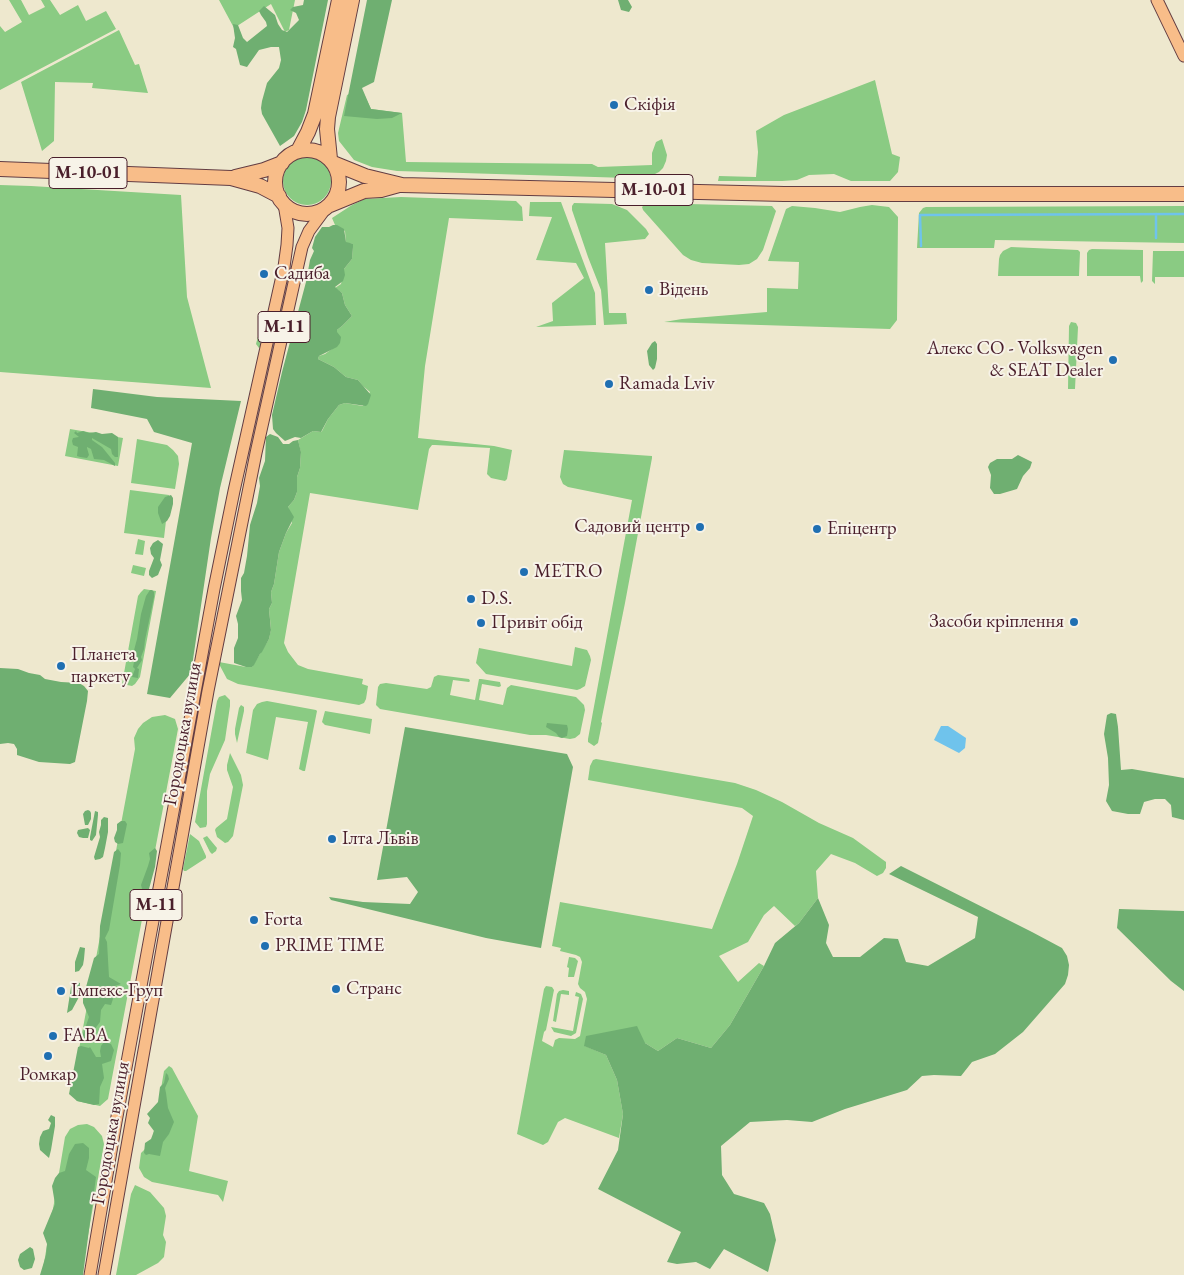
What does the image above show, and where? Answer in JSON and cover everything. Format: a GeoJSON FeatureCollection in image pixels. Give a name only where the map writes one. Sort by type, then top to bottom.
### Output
{"type":"FeatureCollection","features":[{"type":"Feature","properties":{"kind":"highway"},"geometry":{"type":"LineString","coordinates":[[298,151],[308,132],[321,94],[340,0]]}},
{"type":"Feature","properties":{"kind":"highway","name":"М-11"},"geometry":{"type":"LineString","coordinates":[[328,206],[337,192],[339,182],[338,172],[332,161],[327,129],[328,117],[352,0]]}},
{"type":"Feature","properties":{"kind":"highway","name":"М-10-01"},"geometry":{"type":"LineString","coordinates":[[231,178],[264,170],[282,163],[298,151],[312,150],[365,176],[399,185],[784,194],[1184,194]]}},
{"type":"Feature","properties":{"kind":"highway","name":"М-11"},"geometry":{"type":"LineString","coordinates":[[282,163],[276,176],[276,186],[282,200]]}},
{"type":"Feature","properties":{"kind":"highway","name":"М-10-01"},"geometry":{"type":"LineString","coordinates":[[0,169],[231,178],[260,186],[297,212],[307,214],[317,212],[364,191],[381,190],[399,185]]}},
{"type":"Feature","properties":{"kind":"main road"},"geometry":{"type":"LineString","coordinates":[[1157,0],[1184,56]]}},
{"type":"Feature","properties":{"kind":"main road","name":"Городоцька вулиця"},"geometry":{"type":"LineString","coordinates":[[90,1275],[116,1122],[209,614],[234,491],[284,267],[288,228],[282,200]]}},
{"type":"Feature","properties":{"kind":"main road","name":"Городоцька вулиця"},"geometry":{"type":"LineString","coordinates":[[104,1275],[208,691],[256,453],[302,247],[309,231],[328,206]]}},
{"type":"Feature","properties":{"kind":"green space"},"geometry":{"type":"Polygon","coordinates":[[[9,0],[21,0],[29,15],[45,7],[41,0],[50,0],[60,15],[78,5],[86,21],[106,11],[116,29],[0,90],[0,26],[5,32],[22,22],[9,0]]]}},
{"type":"Feature","properties":{"kind":"green space"},"geometry":{"type":"Polygon","coordinates":[[[219,0],[295,0],[289,30],[285,32],[271,4],[234,28],[219,0]]]}},
{"type":"Feature","properties":{"kind":"green space"},"geometry":{"type":"Polygon","coordinates":[[[304,0],[328,0],[306,110],[294,136],[280,146],[262,114],[261,108],[267,83],[279,68],[281,60],[279,47],[259,50],[247,67],[240,65],[236,49],[233,47],[235,38],[233,24],[238,25],[243,38],[247,42],[267,26],[259,11],[264,6],[275,15],[282,30],[287,32],[299,20],[296,13],[290,10],[293,7],[303,5],[304,0]]]}},
{"type":"Feature","properties":{"kind":"green space"},"geometry":{"type":"Polygon","coordinates":[[[367,0],[392,0],[374,82],[362,88],[371,109],[402,113],[392,118],[377,119],[344,116],[367,0]]]}},
{"type":"Feature","properties":{"kind":"green space"},"geometry":{"type":"Polygon","coordinates":[[[618,0],[628,0],[632,7],[629,12],[621,10],[618,0]]]}},
{"type":"Feature","properties":{"kind":"green space"},"geometry":{"type":"Polygon","coordinates":[[[119,30],[135,65],[139,64],[148,93],[92,88],[93,83],[55,82],[54,141],[42,151],[21,82],[119,30]]]}},
{"type":"Feature","properties":{"kind":"green space"},"geometry":{"type":"Polygon","coordinates":[[[875,80],[892,154],[900,157],[898,172],[890,181],[851,181],[834,174],[809,175],[797,180],[782,181],[718,181],[719,176],[756,177],[758,152],[756,131],[784,115],[875,80]]]}},
{"type":"Feature","properties":{"kind":"green space"},"geometry":{"type":"Polygon","coordinates":[[[361,88],[371,109],[402,113],[406,162],[592,164],[598,167],[652,165],[652,153],[656,142],[662,139],[667,155],[666,161],[663,168],[653,175],[628,178],[397,171],[372,167],[354,160],[339,141],[338,133],[347,95],[361,88]]]}},
{"type":"Feature","properties":{"kind":"green space"},"geometry":{"type":"Polygon","coordinates":[[[302,157],[312,157],[324,164],[331,176],[331,186],[324,198],[312,205],[302,205],[294,201],[287,194],[283,186],[283,176],[287,168],[294,161],[302,157]]]}},
{"type":"Feature","properties":{"kind":"green space"},"geometry":{"type":"Polygon","coordinates":[[[0,185],[181,195],[187,297],[211,388],[0,372],[0,185]]]}},
{"type":"Feature","properties":{"kind":"green space"},"geometry":{"type":"Polygon","coordinates":[[[401,197],[516,201],[522,207],[523,221],[449,218],[425,366],[418,438],[494,446],[512,450],[507,479],[505,481],[491,478],[487,474],[490,448],[432,445],[429,449],[418,510],[310,493],[284,643],[298,665],[308,669],[363,679],[362,684],[368,686],[366,699],[364,703],[359,705],[238,684],[227,679],[219,662],[252,667],[269,639],[271,629],[269,609],[272,603],[271,592],[279,552],[292,523],[288,507],[294,500],[297,492],[297,477],[301,453],[298,440],[313,431],[321,432],[339,405],[345,403],[363,406],[370,392],[358,380],[346,377],[334,367],[318,359],[319,356],[332,349],[337,330],[352,316],[345,305],[342,293],[335,288],[341,284],[344,269],[352,259],[353,244],[346,243],[345,231],[335,225],[332,218],[365,199],[401,197]]]}},
{"type":"Feature","properties":{"kind":"green space"},"geometry":{"type":"Polygon","coordinates":[[[530,202],[561,202],[595,293],[596,325],[536,327],[553,321],[552,303],[584,278],[576,263],[536,260],[552,217],[529,216],[530,202]]]}},
{"type":"Feature","properties":{"kind":"green space"},"geometry":{"type":"Polygon","coordinates":[[[574,203],[612,204],[627,210],[649,234],[645,239],[605,243],[609,313],[626,313],[627,324],[604,325],[601,290],[572,210],[574,203]]]}},
{"type":"Feature","properties":{"kind":"green space"},"geometry":{"type":"Polygon","coordinates":[[[646,203],[772,206],[776,211],[763,250],[757,259],[749,264],[739,265],[702,263],[691,260],[683,255],[643,210],[642,207],[646,203]]]}},
{"type":"Feature","properties":{"kind":"green space"},"geometry":{"type":"Polygon","coordinates":[[[872,205],[889,207],[898,217],[897,320],[890,329],[664,322],[767,312],[767,288],[798,289],[799,262],[768,261],[786,209],[792,206],[840,212],[872,205]]]}},
{"type":"Feature","properties":{"kind":"green space"},"geometry":{"type":"Polygon","coordinates":[[[1184,206],[1184,243],[995,240],[994,248],[917,248],[919,213],[926,207],[1184,206]]]}},
{"type":"Feature","properties":{"kind":"green space"},"geometry":{"type":"Polygon","coordinates":[[[333,225],[344,229],[346,242],[353,244],[352,259],[344,269],[343,281],[335,287],[342,293],[345,305],[352,316],[337,330],[341,337],[337,347],[319,356],[318,359],[334,367],[346,377],[358,380],[371,395],[366,406],[345,403],[339,405],[321,432],[313,431],[301,438],[295,437],[285,441],[273,429],[272,415],[310,260],[314,251],[312,248],[315,237],[322,227],[333,225]]]}},
{"type":"Feature","properties":{"kind":"green space"},"geometry":{"type":"Polygon","coordinates":[[[1011,247],[1078,250],[1080,252],[1079,276],[998,276],[1000,255],[1011,247]]]}},
{"type":"Feature","properties":{"kind":"green space"},"geometry":{"type":"Polygon","coordinates":[[[1092,249],[1143,250],[1143,281],[1141,283],[1140,276],[1087,276],[1087,253],[1092,249]]]}},
{"type":"Feature","properties":{"kind":"green space"},"geometry":{"type":"Polygon","coordinates":[[[1153,251],[1184,251],[1184,277],[1155,277],[1155,284],[1152,281],[1153,251]]]}},
{"type":"Feature","properties":{"kind":"green space"},"geometry":{"type":"Polygon","coordinates":[[[263,317],[267,318],[259,348],[256,344],[263,317]]]}},
{"type":"Feature","properties":{"kind":"green space"},"geometry":{"type":"Polygon","coordinates":[[[1071,322],[1076,323],[1078,327],[1075,389],[1068,389],[1069,326],[1071,322]]]}},
{"type":"Feature","properties":{"kind":"green space"},"geometry":{"type":"Polygon","coordinates":[[[655,341],[657,344],[657,359],[653,370],[649,365],[647,351],[655,341]]]}},
{"type":"Feature","properties":{"kind":"green space"},"geometry":{"type":"Polygon","coordinates":[[[93,389],[157,397],[241,401],[220,488],[191,673],[170,698],[147,694],[192,443],[154,432],[147,419],[91,408],[93,389]]]}},
{"type":"Feature","properties":{"kind":"green space"},"geometry":{"type":"Polygon","coordinates":[[[70,429],[123,438],[118,466],[65,456],[70,429]]]}},
{"type":"Feature","properties":{"kind":"green space"},"geometry":{"type":"Polygon","coordinates":[[[76,431],[77,433],[83,431],[102,434],[112,433],[118,437],[118,457],[112,454],[111,449],[92,438],[102,447],[115,463],[115,466],[104,460],[94,459],[91,449],[87,447],[89,455],[87,458],[77,456],[78,447],[73,445],[72,441],[73,438],[79,437],[74,433],[76,431]]]}},
{"type":"Feature","properties":{"kind":"green space"},"geometry":{"type":"Polygon","coordinates":[[[270,434],[278,437],[283,444],[289,444],[298,440],[301,452],[300,468],[297,477],[297,492],[294,500],[288,507],[294,517],[279,552],[271,592],[272,603],[269,609],[271,630],[269,639],[254,665],[246,667],[234,663],[234,648],[238,638],[236,616],[242,600],[241,578],[244,573],[247,556],[250,525],[257,503],[260,486],[259,478],[265,461],[266,437],[270,434]]]}},
{"type":"Feature","properties":{"kind":"green space"},"geometry":{"type":"Polygon","coordinates":[[[137,439],[167,445],[178,456],[179,464],[175,489],[131,483],[137,439]]]}},
{"type":"Feature","properties":{"kind":"green space"},"geometry":{"type":"Polygon","coordinates":[[[564,450],[652,456],[598,743],[594,746],[588,742],[588,739],[632,500],[568,487],[563,484],[560,477],[564,450]]]}},
{"type":"Feature","properties":{"kind":"green space"},"geometry":{"type":"Polygon","coordinates":[[[1018,455],[1032,462],[1030,468],[1023,476],[1017,489],[994,494],[990,488],[991,475],[988,467],[990,463],[997,459],[1012,459],[1018,455]]]}},
{"type":"Feature","properties":{"kind":"green space"},"geometry":{"type":"Polygon","coordinates":[[[130,490],[169,495],[164,538],[124,533],[130,490]]]}},
{"type":"Feature","properties":{"kind":"green space"},"geometry":{"type":"Polygon","coordinates":[[[171,495],[173,504],[170,516],[162,524],[158,507],[165,497],[171,495]]]}},
{"type":"Feature","properties":{"kind":"green space"},"geometry":{"type":"Polygon","coordinates":[[[138,539],[145,541],[143,555],[135,554],[138,539]]]}},
{"type":"Feature","properties":{"kind":"green space"},"geometry":{"type":"Polygon","coordinates":[[[158,540],[163,544],[160,560],[162,565],[158,575],[152,578],[149,575],[149,571],[154,558],[150,548],[158,540]]]}},
{"type":"Feature","properties":{"kind":"green space"},"geometry":{"type":"Polygon","coordinates":[[[133,565],[146,568],[144,576],[131,573],[133,565]]]}},
{"type":"Feature","properties":{"kind":"green space"},"geometry":{"type":"Polygon","coordinates":[[[144,589],[156,591],[140,677],[132,686],[122,684],[138,596],[144,589]]]}},
{"type":"Feature","properties":{"kind":"green space"},"geometry":{"type":"Polygon","coordinates":[[[150,590],[154,592],[154,597],[141,657],[142,660],[137,668],[139,669],[138,678],[132,677],[135,669],[133,667],[134,662],[139,658],[133,654],[141,614],[146,596],[150,590]]]}},
{"type":"Feature","properties":{"kind":"green space"},"geometry":{"type":"Polygon","coordinates":[[[575,647],[587,650],[591,660],[585,686],[577,690],[486,674],[476,663],[479,648],[572,666],[575,647]]]}},
{"type":"Feature","properties":{"kind":"green space"},"geometry":{"type":"Polygon","coordinates":[[[0,668],[18,669],[40,675],[45,679],[79,683],[88,691],[75,762],[70,764],[39,762],[17,755],[17,749],[14,744],[0,744],[0,668]]]}},
{"type":"Feature","properties":{"kind":"green space"},"geometry":{"type":"Polygon","coordinates":[[[438,675],[469,679],[469,682],[453,680],[450,695],[475,700],[479,679],[500,682],[501,686],[499,687],[482,684],[479,700],[503,705],[507,688],[511,685],[576,697],[584,705],[585,710],[580,734],[570,739],[546,735],[530,735],[380,709],[376,705],[380,684],[386,683],[427,689],[431,687],[434,677],[438,675]]]}},
{"type":"Feature","properties":{"kind":"green space"},"geometry":{"type":"Polygon","coordinates":[[[225,695],[230,700],[230,706],[225,740],[210,774],[207,791],[207,824],[206,827],[200,828],[195,822],[217,701],[219,697],[225,695]]]}},
{"type":"Feature","properties":{"kind":"green space"},"geometry":{"type":"Polygon","coordinates":[[[267,701],[317,711],[305,771],[299,769],[308,722],[276,717],[268,760],[246,753],[253,710],[257,704],[267,701]]]}},
{"type":"Feature","properties":{"kind":"green space"},"geometry":{"type":"Polygon","coordinates":[[[241,705],[244,707],[244,711],[237,743],[235,729],[241,705]]]}},
{"type":"Feature","properties":{"kind":"green space"},"geometry":{"type":"Polygon","coordinates":[[[325,711],[372,719],[370,734],[325,725],[322,722],[325,711]]]}},
{"type":"Feature","properties":{"kind":"green space"},"geometry":{"type":"Polygon","coordinates":[[[1111,713],[1116,714],[1121,770],[1132,769],[1184,778],[1184,820],[1172,817],[1171,805],[1165,799],[1144,802],[1140,814],[1112,811],[1106,801],[1109,785],[1108,758],[1104,734],[1107,715],[1111,713]]]}},
{"type":"Feature","properties":{"kind":"green space"},"geometry":{"type":"Polygon","coordinates":[[[165,715],[175,719],[178,729],[108,1099],[100,1106],[77,1101],[71,1092],[135,749],[134,738],[143,723],[152,717],[165,715]]]}},
{"type":"Feature","properties":{"kind":"green space"},"geometry":{"type":"Polygon","coordinates":[[[547,723],[567,725],[567,736],[559,737],[546,727],[547,723]]]}},
{"type":"Feature","properties":{"kind":"green space"},"geometry":{"type":"Polygon","coordinates":[[[405,727],[567,754],[573,767],[541,948],[486,938],[331,900],[329,897],[363,902],[410,904],[418,892],[407,877],[377,880],[405,727]]]}},
{"type":"Feature","properties":{"kind":"green space"},"geometry":{"type":"Polygon","coordinates":[[[230,753],[241,775],[243,785],[233,836],[225,843],[217,837],[215,830],[227,819],[233,787],[227,770],[230,753]]]}},
{"type":"Feature","properties":{"kind":"green space"},"geometry":{"type":"Polygon","coordinates":[[[593,760],[735,783],[756,790],[819,823],[853,838],[886,862],[886,868],[883,873],[877,876],[855,863],[831,854],[816,871],[818,898],[799,923],[795,926],[774,906],[764,915],[748,942],[719,956],[738,982],[759,963],[764,966],[730,1025],[711,1048],[677,1038],[658,1051],[645,1043],[585,1046],[606,1055],[617,1080],[623,1114],[619,1138],[565,1118],[558,1122],[548,1142],[543,1145],[517,1134],[544,989],[546,986],[552,987],[554,990],[542,1041],[553,1047],[555,1040],[559,1038],[575,1039],[580,1036],[587,999],[585,992],[578,984],[582,962],[580,957],[560,951],[561,948],[552,946],[560,902],[712,929],[753,816],[742,808],[588,780],[590,766],[593,760]]]}},
{"type":"Feature","properties":{"kind":"green space"},"geometry":{"type":"Polygon","coordinates":[[[88,810],[91,813],[91,819],[88,825],[85,825],[83,814],[88,810]]]}},
{"type":"Feature","properties":{"kind":"green space"},"geometry":{"type":"Polygon","coordinates":[[[95,811],[98,812],[96,835],[92,841],[90,837],[95,811]]]}},
{"type":"Feature","properties":{"kind":"green space"},"geometry":{"type":"Polygon","coordinates":[[[104,817],[108,818],[105,848],[103,857],[95,860],[94,857],[100,837],[101,820],[104,817]]]}},
{"type":"Feature","properties":{"kind":"green space"},"geometry":{"type":"Polygon","coordinates":[[[125,821],[127,824],[123,843],[118,844],[114,838],[117,824],[125,821]]]}},
{"type":"Feature","properties":{"kind":"green space"},"geometry":{"type":"Polygon","coordinates":[[[88,828],[90,830],[88,838],[79,837],[78,830],[88,828]]]}},
{"type":"Feature","properties":{"kind":"green space"},"geometry":{"type":"Polygon","coordinates":[[[190,834],[199,841],[206,858],[184,871],[183,869],[190,834]]]}},
{"type":"Feature","properties":{"kind":"green space"},"geometry":{"type":"Polygon","coordinates":[[[207,836],[217,848],[212,854],[203,838],[207,836]]]}},
{"type":"Feature","properties":{"kind":"green space"},"geometry":{"type":"Polygon","coordinates":[[[155,848],[157,851],[155,867],[142,909],[140,904],[143,893],[141,885],[150,859],[149,853],[155,848]]]}},
{"type":"Feature","properties":{"kind":"green space"},"geometry":{"type":"Polygon","coordinates":[[[118,849],[121,853],[120,865],[109,930],[105,938],[107,942],[109,977],[121,984],[108,988],[113,999],[111,1005],[105,1004],[101,1010],[100,1022],[85,1042],[81,1040],[89,1017],[83,1003],[83,998],[94,958],[99,954],[100,926],[114,852],[118,849]]]}},
{"type":"Feature","properties":{"kind":"green space"},"geometry":{"type":"Polygon","coordinates":[[[901,866],[1062,948],[1067,956],[1069,965],[1065,984],[1023,1032],[995,1054],[972,1062],[961,1076],[922,1076],[907,1090],[845,1109],[812,1122],[787,1120],[750,1122],[721,1146],[722,1175],[734,1194],[764,1203],[770,1214],[776,1240],[768,1272],[724,1249],[710,1269],[696,1262],[677,1264],[667,1262],[681,1232],[598,1189],[618,1150],[623,1114],[617,1080],[606,1055],[584,1046],[586,1036],[637,1026],[645,1043],[658,1051],[677,1038],[711,1048],[730,1025],[775,943],[799,923],[818,898],[829,925],[826,943],[833,957],[860,957],[884,938],[898,939],[906,962],[928,966],[975,938],[978,917],[889,874],[901,866]]]}},
{"type":"Feature","properties":{"kind":"green space"},"geometry":{"type":"Polygon","coordinates":[[[1119,909],[1184,911],[1184,991],[1171,981],[1117,928],[1119,909]]]}},
{"type":"Feature","properties":{"kind":"green space"},"geometry":{"type":"Polygon","coordinates":[[[80,947],[85,948],[83,965],[79,971],[75,972],[75,962],[80,947]]]}},
{"type":"Feature","properties":{"kind":"green space"},"geometry":{"type":"Polygon","coordinates":[[[569,957],[575,958],[578,961],[574,977],[568,977],[569,957]]]}},
{"type":"Feature","properties":{"kind":"green space"},"geometry":{"type":"Polygon","coordinates":[[[76,982],[80,983],[79,997],[72,1010],[67,1013],[71,987],[76,982]]]}},
{"type":"Feature","properties":{"kind":"green space"},"geometry":{"type":"Polygon","coordinates":[[[563,990],[569,991],[569,995],[561,994],[556,1022],[553,1021],[557,994],[563,990]]]}},
{"type":"Feature","properties":{"kind":"green space"},"geometry":{"type":"Polygon","coordinates":[[[576,992],[581,994],[583,999],[576,1033],[571,1036],[554,1032],[551,1027],[573,1031],[579,997],[575,996],[576,992]]]}},
{"type":"Feature","properties":{"kind":"green space"},"geometry":{"type":"Polygon","coordinates":[[[104,1042],[111,1044],[114,1050],[111,1061],[102,1064],[104,1078],[100,1087],[99,1104],[94,1105],[77,1101],[69,1094],[78,1047],[90,1047],[96,1057],[101,1057],[101,1046],[104,1042]]]}},
{"type":"Feature","properties":{"kind":"green space"},"geometry":{"type":"Polygon","coordinates":[[[169,1066],[172,1068],[198,1116],[189,1171],[228,1181],[223,1202],[218,1195],[152,1182],[144,1177],[139,1168],[141,1153],[152,1142],[164,1071],[169,1066]]]}},
{"type":"Feature","properties":{"kind":"green space"},"geometry":{"type":"Polygon","coordinates":[[[166,1073],[169,1079],[165,1088],[168,1108],[174,1122],[163,1142],[160,1156],[146,1155],[144,1153],[145,1143],[151,1139],[154,1131],[148,1123],[150,1118],[147,1114],[158,1102],[160,1087],[164,1083],[166,1073]]]}},
{"type":"Feature","properties":{"kind":"green space"},"geometry":{"type":"Polygon","coordinates":[[[51,1115],[55,1117],[55,1126],[49,1158],[40,1150],[39,1144],[43,1131],[49,1129],[51,1123],[48,1120],[51,1115]]]}},
{"type":"Feature","properties":{"kind":"green space"},"geometry":{"type":"Polygon","coordinates":[[[87,1124],[94,1127],[102,1136],[104,1144],[81,1275],[42,1275],[65,1137],[70,1129],[78,1125],[87,1124]]]}},
{"type":"Feature","properties":{"kind":"green space"},"geometry":{"type":"Polygon","coordinates":[[[83,1143],[89,1148],[86,1170],[96,1177],[83,1275],[40,1275],[47,1244],[43,1233],[55,1204],[52,1186],[59,1173],[65,1171],[69,1154],[75,1144],[83,1143]]]}},
{"type":"Feature","properties":{"kind":"green space"},"geometry":{"type":"Polygon","coordinates":[[[135,1185],[150,1192],[164,1208],[166,1216],[163,1235],[166,1242],[164,1257],[158,1263],[136,1275],[116,1275],[131,1194],[135,1185]]]}},
{"type":"Feature","properties":{"kind":"green space"},"geometry":{"type":"Polygon","coordinates":[[[30,1247],[33,1249],[35,1259],[32,1268],[24,1270],[20,1267],[18,1260],[20,1254],[30,1247]]]}},
{"type":"Feature","properties":{"kind":"water"},"geometry":{"type":"Polygon","coordinates":[[[941,726],[948,726],[966,738],[965,748],[959,753],[934,740],[941,726]]]}},
{"type":"Feature","properties":{"kind":"waterway"},"geometry":{"type":"LineString","coordinates":[[1156,214],[1156,238]]}},
{"type":"Feature","properties":{"kind":"waterway"},"geometry":{"type":"LineString","coordinates":[[921,246],[920,215],[1184,214]]}},
{"type":"Feature","properties":{"kind":"place","name":"Скіфія"},"geometry":{"type":"Point","coordinates":[614,105]}},
{"type":"Feature","properties":{"kind":"place","name":"Садиба"},"geometry":{"type":"Point","coordinates":[264,274]}},
{"type":"Feature","properties":{"kind":"place","name":"Відень"},"geometry":{"type":"Point","coordinates":[649,290]}},
{"type":"Feature","properties":{"kind":"place","name":"Алекс CO - Volkswagen & SEAT Dealer"},"geometry":{"type":"Point","coordinates":[1113,360]}},
{"type":"Feature","properties":{"kind":"place","name":"Ramada Lviv"},"geometry":{"type":"Point","coordinates":[609,384]}},
{"type":"Feature","properties":{"kind":"place","name":"Садовий центр"},"geometry":{"type":"Point","coordinates":[700,527]}},
{"type":"Feature","properties":{"kind":"place","name":"Епіцентр"},"geometry":{"type":"Point","coordinates":[817,529]}},
{"type":"Feature","properties":{"kind":"place","name":"METRO"},"geometry":{"type":"Point","coordinates":[524,572]}},
{"type":"Feature","properties":{"kind":"place","name":"D.S."},"geometry":{"type":"Point","coordinates":[471,599]}},
{"type":"Feature","properties":{"kind":"place","name":"Засоби кріплення"},"geometry":{"type":"Point","coordinates":[1074,622]}},
{"type":"Feature","properties":{"kind":"place","name":"Привіт обід"},"geometry":{"type":"Point","coordinates":[481,623]}},
{"type":"Feature","properties":{"kind":"place","name":"Планета паркету"},"geometry":{"type":"Point","coordinates":[61,666]}},
{"type":"Feature","properties":{"kind":"place","name":"Ілта Львів"},"geometry":{"type":"Point","coordinates":[332,839]}},
{"type":"Feature","properties":{"kind":"place","name":"Forta"},"geometry":{"type":"Point","coordinates":[254,920]}},
{"type":"Feature","properties":{"kind":"place","name":"PRIME TIME"},"geometry":{"type":"Point","coordinates":[265,946]}},
{"type":"Feature","properties":{"kind":"place","name":"Странс"},"geometry":{"type":"Point","coordinates":[336,989]}},
{"type":"Feature","properties":{"kind":"place","name":"Імпекс-Груп"},"geometry":{"type":"Point","coordinates":[61,991]}},
{"type":"Feature","properties":{"kind":"place","name":"FABA"},"geometry":{"type":"Point","coordinates":[53,1036]}},
{"type":"Feature","properties":{"kind":"place","name":"Ромкар"},"geometry":{"type":"Point","coordinates":[48,1056]}}]}
